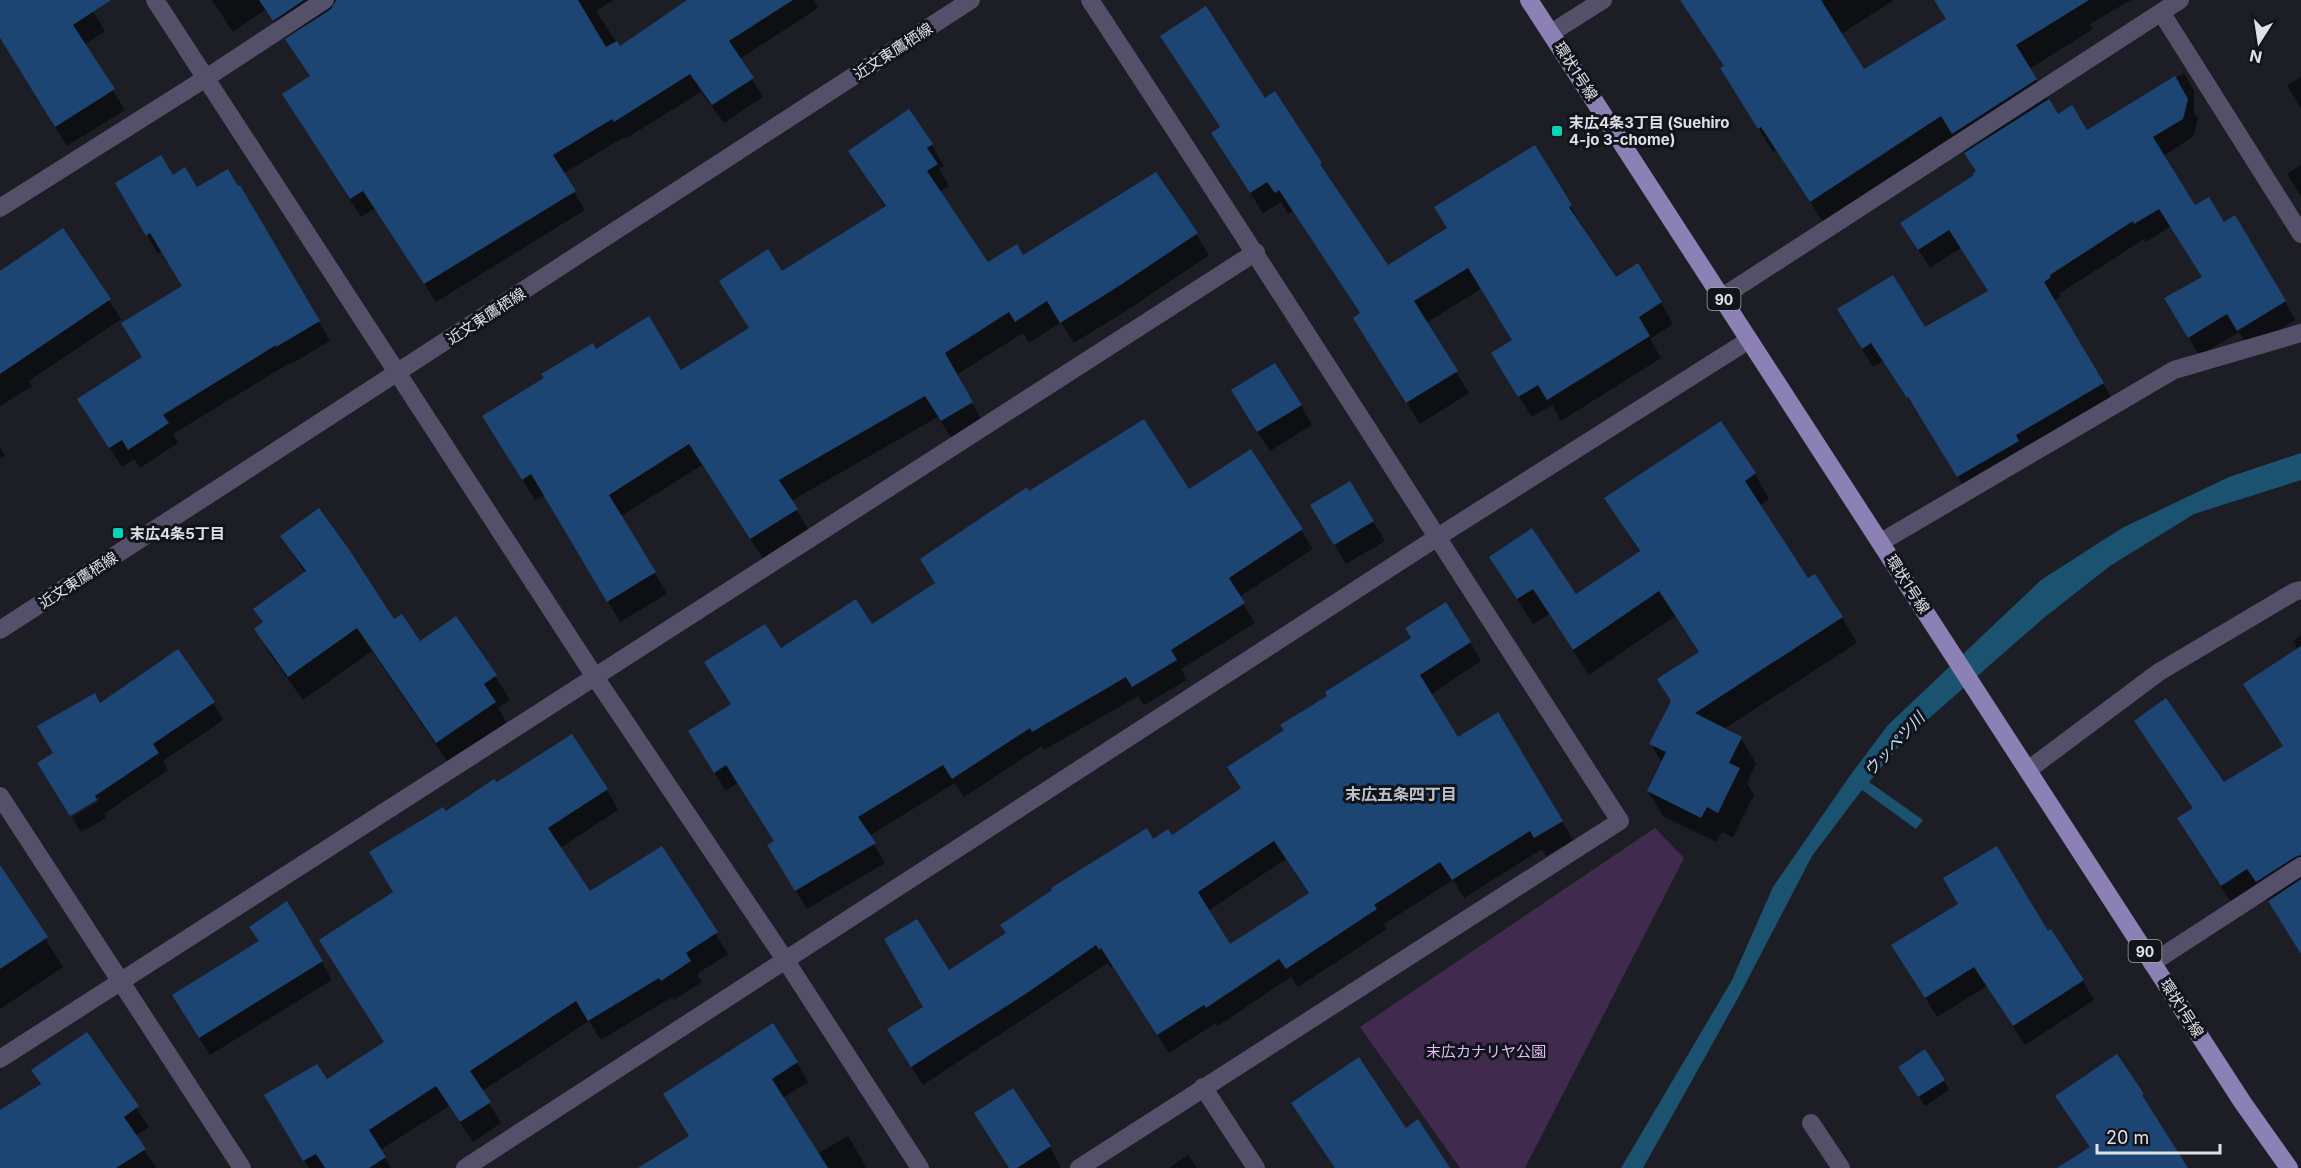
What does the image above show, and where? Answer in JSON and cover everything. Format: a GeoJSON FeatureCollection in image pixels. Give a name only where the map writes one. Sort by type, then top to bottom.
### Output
{"type":"FeatureCollection","features":[{"type":"Feature","properties":{"kind":"main road","name":"環状1号線"},"geometry":{"type":"LineString","coordinates":[[1529,0],[2243,1103],[2289,1168]]}},
{"type":"Feature","properties":{"kind":"street"},"geometry":{"type":"LineString","coordinates":[[155,0],[595,677],[786,961],[920,1168]]}},
{"type":"Feature","properties":{"kind":"street"},"geometry":{"type":"LineString","coordinates":[[0,208],[325,0]]}},
{"type":"Feature","properties":{"kind":"street","name":"近文東鷹栖線"},"geometry":{"type":"LineString","coordinates":[[0,630],[971,0]]}},
{"type":"Feature","properties":{"kind":"street"},"geometry":{"type":"LineString","coordinates":[[1079,1168],[1620,821],[1436,538],[1256,252],[1090,0]]}},
{"type":"Feature","properties":{"kind":"street"},"geometry":{"type":"LineString","coordinates":[[1551,33],[1603,0]]}},
{"type":"Feature","properties":{"kind":"street"},"geometry":{"type":"LineString","coordinates":[[1722,297],[2180,0]]}},
{"type":"Feature","properties":{"kind":"street"},"geometry":{"type":"LineString","coordinates":[[2161,12],[2301,234]]}},
{"type":"Feature","properties":{"kind":"street"},"geometry":{"type":"LineString","coordinates":[[0,1059],[1256,252]]}},
{"type":"Feature","properties":{"kind":"street"},"geometry":{"type":"LineString","coordinates":[[1881,542],[2174,370],[2301,333]]}},
{"type":"Feature","properties":{"kind":"street"},"geometry":{"type":"LineString","coordinates":[[465,1168],[1436,538],[1749,339]]}},
{"type":"Feature","properties":{"kind":"street"},"geometry":{"type":"LineString","coordinates":[[2028,771],[2159,672],[2301,590]]}},
{"type":"Feature","properties":{"kind":"street"},"geometry":{"type":"LineString","coordinates":[[0,796],[242,1168]]}},
{"type":"Feature","properties":{"kind":"street"},"geometry":{"type":"LineString","coordinates":[[2152,963],[2301,866]]}},
{"type":"Feature","properties":{"kind":"street"},"geometry":{"type":"LineString","coordinates":[[1203,1087],[1256,1168]]}},
{"type":"Feature","properties":{"kind":"street"},"geometry":{"type":"LineString","coordinates":[[1810,1123],[1841,1168]]}},
{"type":"Feature","properties":{"kind":"green space","name":"末広カナリヤ公園"},"geometry":{"type":"Polygon","coordinates":[[[1655,828],[1684,858],[1525,1168],[1460,1168],[1360,1027],[1655,828]]]}},
{"type":"Feature","properties":{"kind":"water","name":"ウッペツ川"},"geometry":{"type":"Polygon","coordinates":[[[2301,453],[2301,480],[2194,514],[2110,566],[2045,617],[1903,741],[1869,782],[1923,820],[1916,829],[1862,790],[1812,856],[1738,998],[1643,1168],[1621,1168],[1732,980],[1773,887],[1888,725],[2041,580],[2122,528],[2229,477],[2301,453]]]}},
{"type":"Feature","properties":{"kind":"building"},"geometry":{"type":"Polygon","coordinates":[[[0,0],[111,0],[73,25],[115,89],[55,127],[0,38],[0,0]]]}},
{"type":"Feature","properties":{"kind":"building"},"geometry":{"type":"Polygon","coordinates":[[[259,0],[304,0],[273,21],[259,0]]]}},
{"type":"Feature","properties":{"kind":"building"},"geometry":{"type":"Polygon","coordinates":[[[336,0],[578,0],[606,47],[617,41],[620,46],[687,0],[793,0],[729,41],[754,78],[712,105],[690,74],[614,122],[612,119],[553,155],[576,191],[424,284],[363,191],[350,199],[282,94],[310,76],[285,39],[331,9],[336,0]]]}},
{"type":"Feature","properties":{"kind":"building"},"geometry":{"type":"Polygon","coordinates":[[[1680,0],[1821,0],[1864,69],[1946,19],[1934,0],[2089,0],[2016,45],[2037,79],[1952,134],[1941,116],[1810,202],[1761,127],[1758,129],[1720,68],[1724,66],[1680,0]]]}},
{"type":"Feature","properties":{"kind":"building"},"geometry":{"type":"Polygon","coordinates":[[[1206,6],[1265,98],[1275,91],[1322,163],[1320,164],[1388,265],[1447,228],[1434,207],[1535,145],[1572,205],[1569,207],[1616,277],[1638,263],[1662,302],[1639,317],[1650,336],[1547,400],[1538,385],[1518,397],[1491,353],[1512,340],[1468,268],[1414,301],[1458,371],[1406,403],[1353,318],[1360,313],[1279,190],[1275,193],[1267,182],[1250,193],[1211,133],[1220,127],[1160,36],[1206,6]]]}},
{"type":"Feature","properties":{"kind":"building"},"geometry":{"type":"Polygon","coordinates":[[[2175,76],[2188,99],[2183,119],[2153,137],[2195,205],[2209,197],[2224,222],[2235,215],[2286,301],[2237,331],[2227,314],[2188,338],[2164,298],[2202,277],[2159,209],[2134,224],[2133,221],[2050,275],[2051,277],[2044,282],[2104,383],[2016,435],[2019,441],[1957,477],[1908,397],[1871,343],[1862,349],[1837,309],[1893,275],[1925,327],[1988,291],[1949,230],[1918,250],[1900,223],[1974,175],[1976,171],[1964,153],[2049,99],[2058,114],[2072,105],[2087,130],[2175,76]]]}},
{"type":"Feature","properties":{"kind":"building"},"geometry":{"type":"Polygon","coordinates":[[[909,109],[933,144],[927,148],[938,164],[927,171],[988,262],[1017,244],[1023,255],[1156,172],[1198,233],[1060,323],[1047,301],[1015,322],[1009,312],[945,353],[973,402],[941,421],[925,396],[779,480],[798,509],[750,539],[689,444],[609,495],[656,572],[607,602],[531,474],[522,480],[482,416],[544,378],[541,374],[593,343],[596,349],[649,316],[681,370],[749,328],[719,281],[768,249],[782,271],[886,206],[848,151],[909,109]]]}},
{"type":"Feature","properties":{"kind":"building"},"geometry":{"type":"Polygon","coordinates":[[[161,155],[173,175],[185,167],[197,187],[228,169],[238,186],[240,185],[320,321],[276,347],[276,345],[163,415],[169,423],[128,450],[122,440],[109,448],[77,399],[142,357],[121,323],[182,286],[150,233],[146,236],[115,183],[161,155]]]}},
{"type":"Feature","properties":{"kind":"building"},"geometry":{"type":"Polygon","coordinates":[[[63,228],[111,299],[0,374],[0,271],[63,228]]]}},
{"type":"Feature","properties":{"kind":"building"},"geometry":{"type":"Polygon","coordinates":[[[1275,363],[1302,405],[1257,432],[1231,390],[1275,363]]]}},
{"type":"Feature","properties":{"kind":"building"},"geometry":{"type":"Polygon","coordinates":[[[1144,419],[1189,489],[1251,449],[1303,529],[1229,578],[1245,603],[1171,650],[1177,660],[1132,687],[1126,677],[1032,732],[1030,728],[952,779],[943,765],[858,817],[876,843],[795,891],[767,845],[774,841],[726,765],[714,773],[688,731],[731,704],[704,662],[765,624],[781,648],[856,599],[872,624],[935,583],[920,559],[1027,487],[1029,491],[1144,419]]]}},
{"type":"Feature","properties":{"kind":"building"},"geometry":{"type":"Polygon","coordinates":[[[1721,421],[1756,473],[1745,481],[1808,578],[1815,574],[1843,617],[1695,713],[1742,737],[1729,763],[1740,768],[1718,813],[1707,807],[1701,818],[1647,791],[1666,752],[1649,744],[1671,701],[1657,679],[1699,652],[1659,591],[1573,650],[1533,589],[1517,599],[1489,557],[1532,528],[1576,594],[1640,551],[1604,498],[1721,421]]]}},
{"type":"Feature","properties":{"kind":"building"},"geometry":{"type":"Polygon","coordinates":[[[1350,481],[1374,521],[1334,545],[1310,505],[1350,481]]]}},
{"type":"Feature","properties":{"kind":"building"},"geometry":{"type":"Polygon","coordinates":[[[319,508],[394,619],[402,614],[420,641],[456,616],[497,675],[484,684],[496,702],[436,743],[357,628],[288,677],[254,629],[263,622],[253,609],[306,571],[280,536],[319,508]]]}},
{"type":"Feature","properties":{"kind":"building"},"geometry":{"type":"Polygon","coordinates":[[[1446,602],[1471,642],[1420,675],[1458,737],[1498,712],[1563,821],[1534,838],[1530,831],[1452,880],[1440,862],[1374,905],[1377,909],[1286,969],[1279,959],[1206,1008],[1204,1005],[1157,1035],[1101,948],[1099,950],[1096,945],[1030,991],[911,1067],[887,1029],[923,1007],[884,939],[917,919],[949,970],[1006,933],[1000,925],[1052,890],[1051,888],[1147,828],[1153,839],[1168,829],[1172,835],[1241,788],[1227,767],[1284,730],[1280,725],[1327,696],[1325,692],[1411,638],[1405,628],[1446,602]],[[1274,841],[1198,892],[1230,944],[1309,893],[1274,841]]]}},
{"type":"Feature","properties":{"kind":"building"},"geometry":{"type":"Polygon","coordinates":[[[2301,646],[2301,855],[2256,882],[2247,869],[2221,886],[2177,818],[2193,808],[2134,721],[2166,698],[2224,782],[2283,746],[2243,684],[2301,646]]]}},
{"type":"Feature","properties":{"kind":"building"},"geometry":{"type":"Polygon","coordinates":[[[178,649],[215,702],[153,744],[159,753],[95,796],[97,800],[70,816],[37,763],[53,753],[37,726],[95,693],[100,703],[178,649]]]}},
{"type":"Feature","properties":{"kind":"building"},"geometry":{"type":"Polygon","coordinates":[[[572,734],[608,789],[548,828],[590,891],[662,846],[718,932],[686,953],[691,961],[661,981],[659,978],[588,1021],[576,1001],[470,1071],[491,1102],[460,1122],[436,1086],[369,1130],[386,1157],[369,1168],[325,1168],[316,1154],[303,1161],[264,1095],[317,1064],[327,1079],[384,1042],[319,940],[393,892],[369,852],[443,807],[446,811],[494,779],[497,782],[572,734]]]}},
{"type":"Feature","properties":{"kind":"building"},"geometry":{"type":"Polygon","coordinates":[[[1997,846],[2048,931],[2051,929],[2084,980],[2013,1026],[1974,967],[1925,998],[1891,945],[1958,904],[1943,878],[1997,846]]]}},
{"type":"Feature","properties":{"kind":"building"},"geometry":{"type":"Polygon","coordinates":[[[0,865],[48,937],[0,969],[0,865]]]}},
{"type":"Feature","properties":{"kind":"building"},"geometry":{"type":"Polygon","coordinates":[[[2301,879],[2301,954],[2268,901],[2301,879]]]}},
{"type":"Feature","properties":{"kind":"building"},"geometry":{"type":"Polygon","coordinates":[[[287,901],[323,961],[199,1038],[172,995],[259,941],[249,927],[287,901]]]}},
{"type":"Feature","properties":{"kind":"building"},"geometry":{"type":"Polygon","coordinates":[[[773,1023],[798,1062],[772,1079],[828,1168],[638,1168],[689,1136],[663,1094],[773,1023]]]}},
{"type":"Feature","properties":{"kind":"building"},"geometry":{"type":"Polygon","coordinates":[[[87,1032],[139,1106],[124,1117],[146,1149],[116,1168],[0,1168],[0,1110],[41,1084],[31,1070],[87,1032]]]}},
{"type":"Feature","properties":{"kind":"building"},"geometry":{"type":"Polygon","coordinates":[[[1925,1049],[1945,1080],[1918,1097],[1898,1067],[1925,1049]]]}},
{"type":"Feature","properties":{"kind":"building"},"geometry":{"type":"Polygon","coordinates":[[[2117,1054],[2188,1168],[2057,1168],[2090,1147],[2055,1096],[2117,1054]]]}},
{"type":"Feature","properties":{"kind":"building"},"geometry":{"type":"Polygon","coordinates":[[[1359,1057],[1406,1128],[1418,1119],[1450,1168],[1335,1168],[1291,1103],[1359,1057]]]}},
{"type":"Feature","properties":{"kind":"building"},"geometry":{"type":"Polygon","coordinates":[[[1013,1088],[1051,1146],[1017,1168],[1009,1168],[974,1113],[1013,1088]]]}},
{"type":"Feature","properties":{"kind":"place","name":"末広4条3丁目 (Suehiro 4-jo 3-chome)"},"geometry":{"type":"Point","coordinates":[1557,131]}},
{"type":"Feature","properties":{"kind":"place","name":"末広4条5丁目"},"geometry":{"type":"Point","coordinates":[118,533]}},
{"type":"Feature","properties":{"kind":"district","name":"末広五条四丁目"},"geometry":{"type":"Point","coordinates":[1401,794]}}]}
